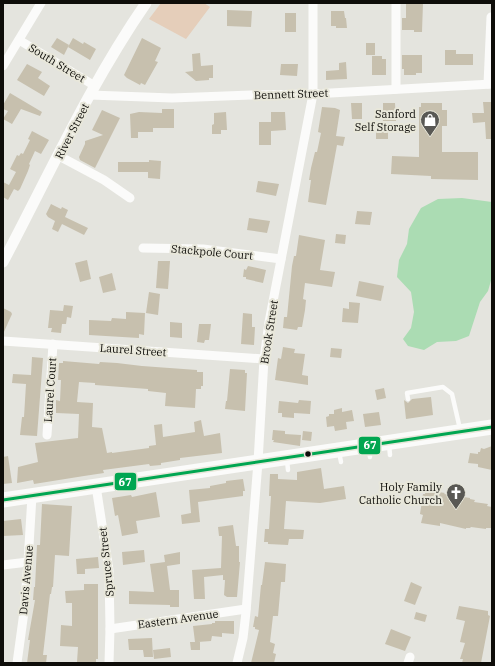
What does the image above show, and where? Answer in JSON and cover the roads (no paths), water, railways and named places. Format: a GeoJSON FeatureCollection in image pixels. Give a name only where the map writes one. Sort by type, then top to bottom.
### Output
{"type":"FeatureCollection","features":[{"type":"Feature","properties":{"kind":"highway"},"geometry":{"type":"LineString","coordinates":[[3,500],[258,462],[287,464],[390,449],[460,432],[492,427]]}},
{"type":"Feature","properties":{"kind":"street"},"geometry":{"type":"LineString","coordinates":[[3,66],[41,3]]}},
{"type":"Feature","properties":{"kind":"street","name":"River Street"},"geometry":{"type":"LineString","coordinates":[[3,262],[93,90],[123,38],[146,3]]}},
{"type":"Feature","properties":{"kind":"street","name":"Brook Street"},"geometry":{"type":"LineString","coordinates":[[237,663],[243,638],[246,609],[258,462],[264,359],[281,259],[313,94],[313,3]]}},
{"type":"Feature","properties":{"kind":"street"},"geometry":{"type":"LineString","coordinates":[[396,3],[396,89]]}},
{"type":"Feature","properties":{"kind":"street"},"geometry":{"type":"LineString","coordinates":[[490,84],[492,17]]}},
{"type":"Feature","properties":{"kind":"street","name":"South Street"},"geometry":{"type":"LineString","coordinates":[[19,40],[93,90]]}},
{"type":"Feature","properties":{"kind":"street","name":"Bennett Street"},"geometry":{"type":"LineString","coordinates":[[93,90],[172,98],[313,94],[396,89],[412,92],[452,90],[490,84]]}},
{"type":"Feature","properties":{"kind":"street"},"geometry":{"type":"LineString","coordinates":[[59,156],[104,180],[130,198]]}},
{"type":"Feature","properties":{"kind":"street","name":"Stackpole Court"},"geometry":{"type":"LineString","coordinates":[[143,248],[202,249],[281,259]]}},
{"type":"Feature","properties":{"kind":"street","name":"Laurel Street"},"geometry":{"type":"LineString","coordinates":[[3,341],[264,359]]}},
{"type":"Feature","properties":{"kind":"street","name":"Laurel Court"},"geometry":{"type":"LineString","coordinates":[[46,435],[53,344]]}},
{"type":"Feature","properties":{"kind":"street","name":"Spruce Street"},"geometry":{"type":"LineString","coordinates":[[96,486],[97,518],[100,539],[109,570],[109,663]]}},
{"type":"Feature","properties":{"kind":"street","name":"Davis Avenue"},"geometry":{"type":"LineString","coordinates":[[17,663],[24,612],[32,496]]}},
{"type":"Feature","properties":{"kind":"street"},"geometry":{"type":"LineString","coordinates":[[3,566],[28,562]]}},
{"type":"Feature","properties":{"kind":"street","name":"Eastern Avenue"},"geometry":{"type":"LineString","coordinates":[[110,629],[246,609]]}},
{"type":"Feature","properties":{"kind":"lane"},"geometry":{"type":"LineString","coordinates":[[408,399],[407,393],[444,387],[452,394],[460,432]]}},
{"type":"Feature","properties":{"kind":"lane"},"geometry":{"type":"LineString","coordinates":[[419,391],[420,397]]}},
{"type":"Feature","properties":{"kind":"lane"},"geometry":{"type":"LineString","coordinates":[[413,392],[414,398]]}},
{"type":"Feature","properties":{"kind":"place","name":"Sanford Self Storage"},"geometry":{"type":"Point","coordinates":[430,137]}},
{"type":"Feature","properties":{"kind":"place","name":"Holy Family Catholic Church"},"geometry":{"type":"Point","coordinates":[456,510]}}]}
